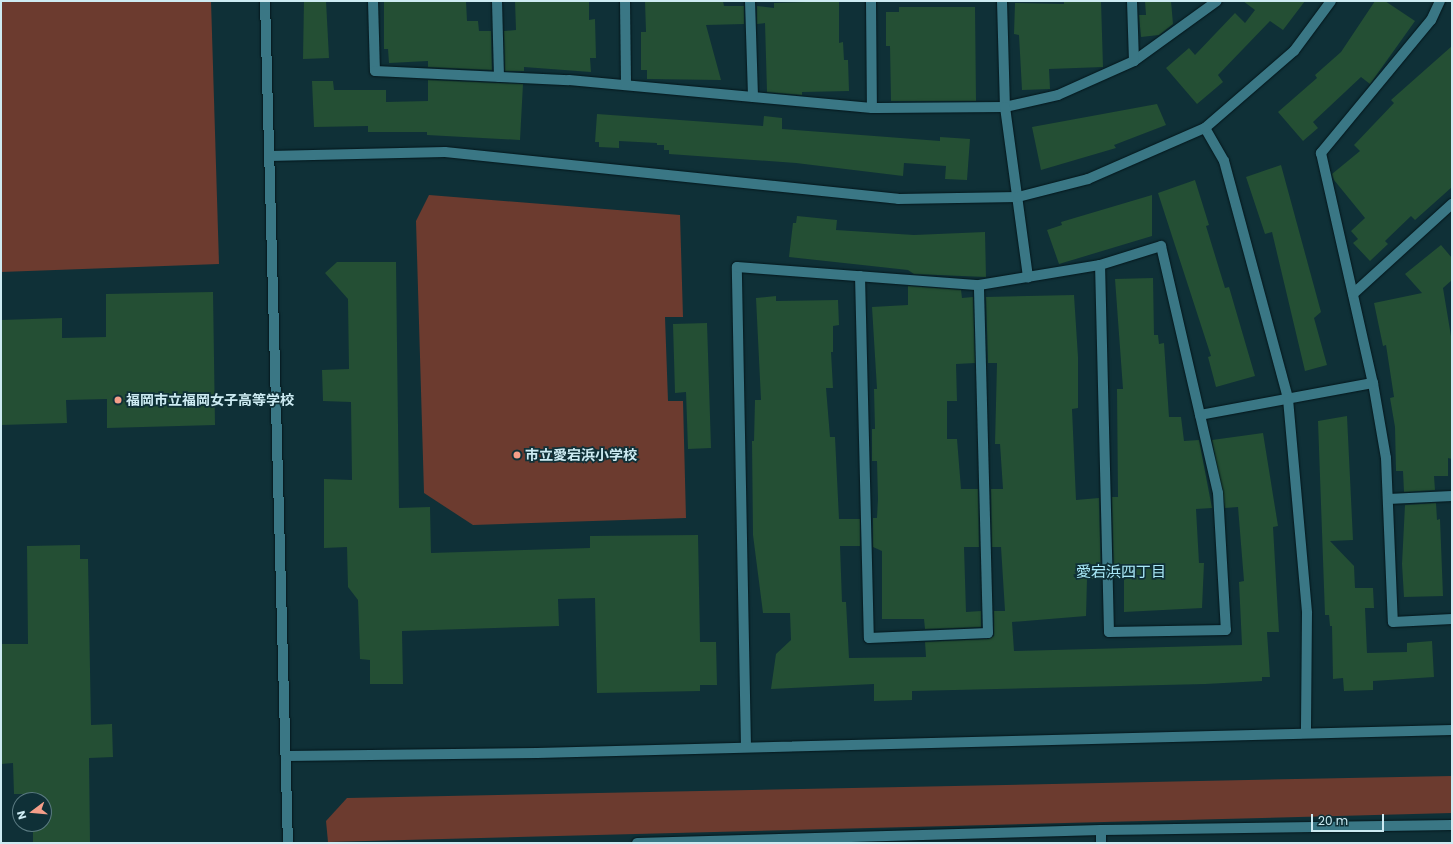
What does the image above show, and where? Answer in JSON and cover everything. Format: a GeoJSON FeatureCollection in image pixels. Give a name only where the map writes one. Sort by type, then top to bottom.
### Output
{"type":"FeatureCollection","features":[{"type":"Feature","properties":{"kind":"street"},"geometry":{"type":"LineString","coordinates":[[265,1],[287,756],[288,843]]}},
{"type":"Feature","properties":{"kind":"street"},"geometry":{"type":"LineString","coordinates":[[373,1],[375,71],[626,85],[872,108],[1005,107],[1058,95],[1134,61],[1218,1]]}},
{"type":"Feature","properties":{"kind":"street"},"geometry":{"type":"LineString","coordinates":[[497,1],[499,77]]}},
{"type":"Feature","properties":{"kind":"street"},"geometry":{"type":"LineString","coordinates":[[625,1],[626,85]]}},
{"type":"Feature","properties":{"kind":"street"},"geometry":{"type":"LineString","coordinates":[[750,1],[753,97]]}},
{"type":"Feature","properties":{"kind":"street"},"geometry":{"type":"LineString","coordinates":[[871,1],[872,108]]}},
{"type":"Feature","properties":{"kind":"street"},"geometry":{"type":"LineString","coordinates":[[1002,1],[1005,107],[1028,277]]}},
{"type":"Feature","properties":{"kind":"street"},"geometry":{"type":"LineString","coordinates":[[1132,1],[1134,61]]}},
{"type":"Feature","properties":{"kind":"street"},"geometry":{"type":"LineString","coordinates":[[269,156],[445,152],[898,199],[1018,197],[1088,179],[1205,128],[1294,51],[1331,1]]}},
{"type":"Feature","properties":{"kind":"street"},"geometry":{"type":"LineString","coordinates":[[1440,1],[1431,20],[1321,153],[1373,383],[1386,458],[1393,622],[1452,619]]}},
{"type":"Feature","properties":{"kind":"street"},"geometry":{"type":"LineString","coordinates":[[1205,128],[1224,161],[1288,399],[1306,613],[1306,734]]}},
{"type":"Feature","properties":{"kind":"street"},"geometry":{"type":"LineString","coordinates":[[1353,294],[1452,204]]}},
{"type":"Feature","properties":{"kind":"street"},"geometry":{"type":"LineString","coordinates":[[746,747],[736,267],[979,285],[1100,265],[1161,246],[1218,493],[1226,630],[1109,632],[1100,265]]}},
{"type":"Feature","properties":{"kind":"street"},"geometry":{"type":"LineString","coordinates":[[860,276],[869,638],[988,633],[979,285]]}},
{"type":"Feature","properties":{"kind":"street"},"geometry":{"type":"LineString","coordinates":[[1200,415],[1373,383]]}},
{"type":"Feature","properties":{"kind":"street"},"geometry":{"type":"LineString","coordinates":[[1388,499],[1452,496]]}},
{"type":"Feature","properties":{"kind":"street"},"geometry":{"type":"LineString","coordinates":[[287,756],[746,747],[1452,730]]}},
{"type":"Feature","properties":{"kind":"street"},"geometry":{"type":"LineString","coordinates":[[637,843],[1101,830],[1452,825]]}},
{"type":"Feature","properties":{"kind":"street"},"geometry":{"type":"LineString","coordinates":[[1101,830],[1101,843]]}},
{"type":"Feature","properties":{"kind":"shaded area"},"geometry":{"type":"Polygon","coordinates":[[[1,1],[211,1],[219,264],[1,272],[1,1]]]}},
{"type":"Feature","properties":{"kind":"shaded area"},"geometry":{"type":"Polygon","coordinates":[[[429,195],[680,215],[683,317],[665,317],[668,401],[683,401],[686,518],[473,525],[424,493],[416,221],[429,195]]]}},
{"type":"Feature","properties":{"kind":"shaded area"},"geometry":{"type":"Polygon","coordinates":[[[1452,776],[1452,813],[328,842],[326,821],[347,798],[1452,776]]]}},
{"type":"Feature","properties":{"kind":"building"},"geometry":{"type":"Polygon","coordinates":[[[304,1],[326,1],[329,58],[303,59],[304,1]]]}},
{"type":"Feature","properties":{"kind":"building"},"geometry":{"type":"Polygon","coordinates":[[[384,1],[466,1],[467,21],[478,21],[479,31],[491,31],[492,70],[428,67],[428,61],[389,63],[388,49],[384,49],[384,1]]]}},
{"type":"Feature","properties":{"kind":"building"},"geometry":{"type":"Polygon","coordinates":[[[515,1],[589,1],[589,20],[595,19],[596,58],[590,58],[591,72],[524,67],[524,71],[505,71],[504,31],[516,30],[515,1]]]}},
{"type":"Feature","properties":{"kind":"building"},"geometry":{"type":"Polygon","coordinates":[[[645,1],[723,1],[724,6],[744,6],[744,24],[706,25],[721,80],[647,79],[647,70],[641,70],[641,32],[646,32],[645,1]]]}},
{"type":"Feature","properties":{"kind":"building"},"geometry":{"type":"Polygon","coordinates":[[[839,1],[839,43],[843,42],[844,60],[848,60],[849,91],[802,92],[802,95],[767,92],[765,23],[757,24],[757,6],[774,8],[774,3],[839,1]]]}},
{"type":"Feature","properties":{"kind":"building"},"geometry":{"type":"Polygon","coordinates":[[[1064,1],[1101,1],[1103,67],[1049,69],[1050,89],[1022,90],[1019,35],[1014,34],[1015,3],[1064,4],[1064,1]]]}},
{"type":"Feature","properties":{"kind":"building"},"geometry":{"type":"Polygon","coordinates":[[[1145,1],[1171,1],[1173,24],[1159,35],[1141,37],[1139,15],[1146,15],[1145,1]]]}},
{"type":"Feature","properties":{"kind":"building"},"geometry":{"type":"Polygon","coordinates":[[[1243,1],[1305,1],[1283,30],[1270,21],[1218,75],[1223,82],[1197,104],[1166,68],[1189,48],[1195,55],[1235,13],[1245,23],[1255,10],[1243,1]]]}},
{"type":"Feature","properties":{"kind":"building"},"geometry":{"type":"Polygon","coordinates":[[[1375,1],[1385,1],[1415,21],[1370,84],[1361,77],[1313,122],[1318,128],[1303,141],[1278,112],[1317,78],[1315,75],[1341,52],[1375,1]]]}},
{"type":"Feature","properties":{"kind":"building"},"geometry":{"type":"Polygon","coordinates":[[[899,7],[975,7],[976,101],[891,101],[890,46],[886,46],[886,12],[899,12],[899,7]]]}},
{"type":"Feature","properties":{"kind":"building"},"geometry":{"type":"Polygon","coordinates":[[[1452,46],[1452,187],[1415,220],[1411,216],[1385,241],[1388,244],[1370,261],[1353,243],[1358,239],[1351,231],[1365,218],[1334,180],[1332,174],[1360,151],[1354,145],[1394,103],[1391,100],[1452,46]]]}},
{"type":"Feature","properties":{"kind":"building"},"geometry":{"type":"Polygon","coordinates":[[[428,80],[523,84],[520,140],[427,135],[427,132],[368,132],[368,126],[314,127],[312,81],[333,81],[334,90],[386,90],[386,102],[428,101],[428,80]]]}},
{"type":"Feature","properties":{"kind":"building"},"geometry":{"type":"Polygon","coordinates":[[[1157,104],[1166,125],[1114,145],[1116,148],[1041,170],[1032,127],[1157,104]]]}},
{"type":"Feature","properties":{"kind":"building"},"geometry":{"type":"Polygon","coordinates":[[[597,114],[763,126],[764,116],[782,118],[782,129],[940,141],[940,137],[970,139],[967,180],[945,179],[946,166],[904,163],[903,176],[796,163],[669,154],[669,150],[664,150],[664,145],[657,145],[657,143],[619,141],[619,148],[599,147],[599,142],[595,142],[597,114]]]}},
{"type":"Feature","properties":{"kind":"building"},"geometry":{"type":"Polygon","coordinates":[[[1281,165],[1321,312],[1314,318],[1327,365],[1305,371],[1272,232],[1265,234],[1246,177],[1281,165]]]}},
{"type":"Feature","properties":{"kind":"building"},"geometry":{"type":"Polygon","coordinates":[[[1195,180],[1209,225],[1206,226],[1225,288],[1229,287],[1255,376],[1216,387],[1208,357],[1211,356],[1158,193],[1195,180]]]}},
{"type":"Feature","properties":{"kind":"building"},"geometry":{"type":"Polygon","coordinates":[[[1152,195],[1152,236],[1059,264],[1047,230],[1062,225],[1061,222],[1152,195]]]}},
{"type":"Feature","properties":{"kind":"building"},"geometry":{"type":"Polygon","coordinates":[[[797,216],[837,220],[836,230],[914,235],[985,232],[986,277],[914,274],[908,270],[789,257],[793,223],[796,223],[797,216]]]}},
{"type":"Feature","properties":{"kind":"building"},"geometry":{"type":"Polygon","coordinates":[[[1441,245],[1452,258],[1452,280],[1443,288],[1452,342],[1452,459],[1448,458],[1448,476],[1434,476],[1435,490],[1404,492],[1403,471],[1396,471],[1395,427],[1390,398],[1394,397],[1386,345],[1383,346],[1374,303],[1422,293],[1405,274],[1441,245]]]}},
{"type":"Feature","properties":{"kind":"building"},"geometry":{"type":"Polygon","coordinates":[[[337,262],[396,262],[399,508],[430,507],[431,553],[590,548],[590,536],[698,535],[700,642],[716,642],[717,685],[700,685],[700,691],[597,693],[595,598],[558,599],[559,626],[402,631],[403,684],[370,684],[370,660],[360,659],[358,600],[348,587],[347,547],[324,548],[324,479],[352,480],[351,402],[323,401],[322,370],[349,369],[348,299],[325,273],[337,262]]]}},
{"type":"Feature","properties":{"kind":"building"},"geometry":{"type":"Polygon","coordinates":[[[1153,278],[1154,335],[1158,335],[1159,344],[1164,343],[1169,417],[1181,417],[1184,441],[1199,440],[1212,508],[1196,509],[1199,563],[1204,563],[1202,608],[1124,612],[1124,578],[1114,578],[1112,497],[1118,497],[1117,389],[1123,389],[1115,279],[1153,278]]]}},
{"type":"Feature","properties":{"kind":"building"},"geometry":{"type":"Polygon","coordinates":[[[908,286],[961,290],[962,298],[973,297],[975,363],[956,364],[957,401],[947,401],[947,439],[957,439],[961,489],[978,489],[979,547],[964,547],[966,612],[981,611],[981,627],[925,629],[924,619],[882,619],[882,551],[873,547],[873,518],[877,518],[878,499],[877,461],[872,461],[872,429],[875,429],[874,389],[877,389],[872,307],[908,305],[908,286]]]}},
{"type":"Feature","properties":{"kind":"building"},"geometry":{"type":"Polygon","coordinates":[[[213,292],[215,425],[107,428],[107,399],[66,400],[67,423],[1,425],[1,320],[62,318],[62,338],[106,337],[106,294],[213,292]]]}},
{"type":"Feature","properties":{"kind":"building"},"geometry":{"type":"Polygon","coordinates":[[[1074,295],[1078,357],[1078,408],[1072,409],[1076,500],[1099,498],[1101,579],[1087,579],[1086,616],[1012,622],[1014,651],[1242,645],[1239,582],[1244,581],[1238,507],[1225,508],[1212,440],[1263,433],[1278,526],[1273,527],[1279,632],[1267,632],[1270,677],[1262,677],[1262,681],[1205,684],[912,691],[912,700],[874,701],[874,684],[771,689],[776,654],[791,640],[790,613],[763,613],[753,535],[752,441],[754,441],[755,400],[761,400],[756,298],[776,296],[776,301],[838,300],[839,325],[833,326],[833,352],[831,352],[833,388],[826,388],[830,437],[835,437],[839,519],[860,519],[860,546],[840,546],[842,602],[846,602],[849,658],[926,657],[925,642],[988,639],[994,636],[994,611],[1005,611],[1001,547],[992,547],[991,489],[1003,489],[1000,444],[995,444],[997,363],[988,363],[986,297],[1074,295]]]}},
{"type":"Feature","properties":{"kind":"building"},"geometry":{"type":"Polygon","coordinates":[[[707,323],[711,448],[688,449],[686,392],[675,393],[673,324],[707,323]]]}},
{"type":"Feature","properties":{"kind":"building"},"geometry":{"type":"Polygon","coordinates":[[[1347,416],[1353,540],[1330,541],[1354,566],[1355,588],[1373,588],[1374,608],[1365,608],[1367,653],[1407,652],[1407,643],[1432,641],[1434,677],[1373,681],[1373,690],[1344,691],[1343,678],[1333,679],[1332,626],[1330,626],[1329,615],[1325,615],[1318,421],[1347,416]]]}},
{"type":"Feature","properties":{"kind":"building"},"geometry":{"type":"Polygon","coordinates":[[[1436,503],[1437,520],[1440,519],[1443,596],[1404,597],[1402,564],[1405,505],[1436,503]]]}},
{"type":"Feature","properties":{"kind":"building"},"geometry":{"type":"Polygon","coordinates":[[[80,545],[80,559],[88,559],[91,725],[112,724],[113,757],[89,758],[90,843],[33,843],[33,832],[52,832],[52,792],[14,792],[13,763],[1,764],[1,644],[28,644],[27,546],[80,545]]]}},
{"type":"Feature","properties":{"kind":"place","name":"福岡市立福岡女子高等学校"},"geometry":{"type":"Point","coordinates":[118,400]}},
{"type":"Feature","properties":{"kind":"place","name":"市立愛宕浜小学校"},"geometry":{"type":"Point","coordinates":[517,455]}},
{"type":"Feature","properties":{"kind":"district","name":"愛宕浜四丁目"},"geometry":{"type":"Point","coordinates":[1121,572]}}]}
